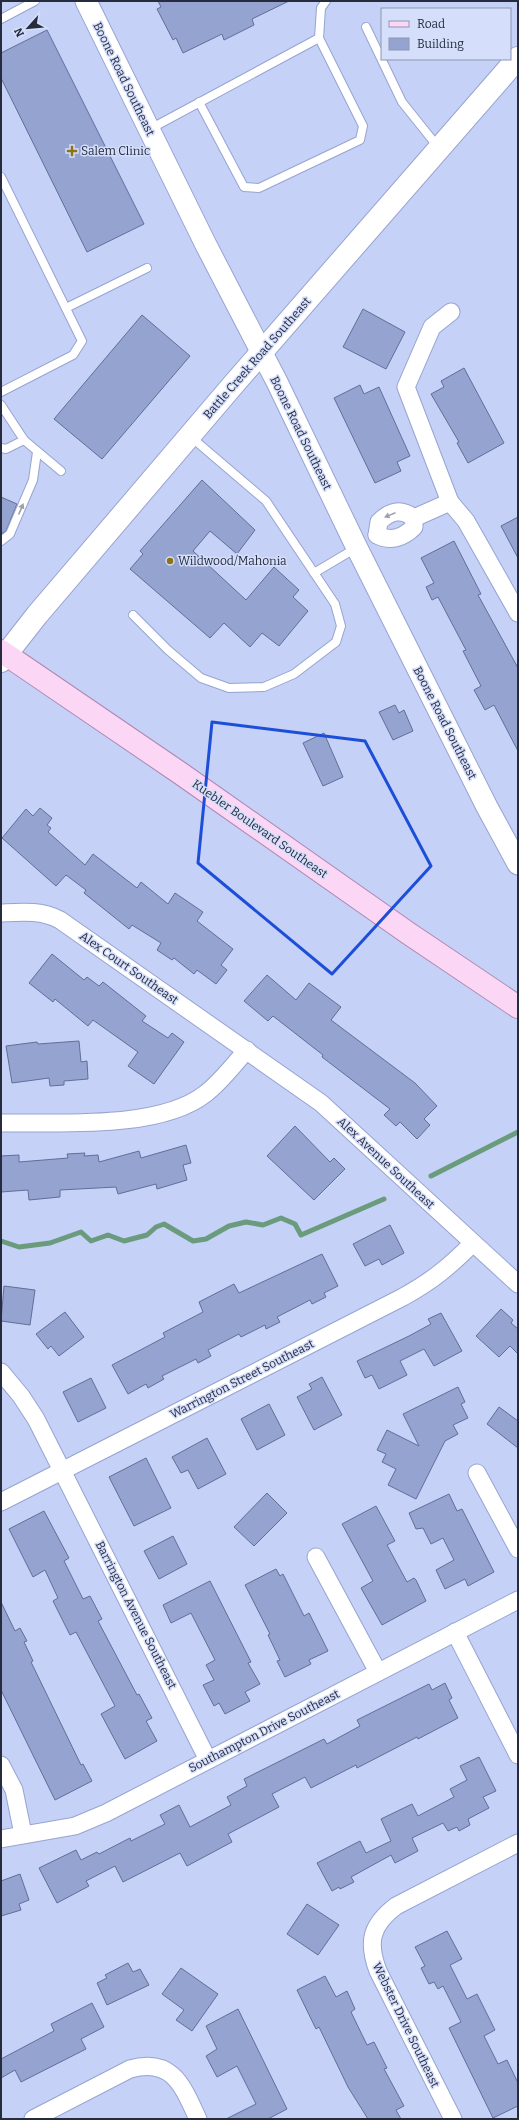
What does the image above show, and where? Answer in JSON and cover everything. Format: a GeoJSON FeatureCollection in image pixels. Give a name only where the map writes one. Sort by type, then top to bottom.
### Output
{"type":"FeatureCollection","features":[{"type":"Feature","properties":{"kind":"main road","name":"Battle Creek Road Southeast"},"geometry":{"type":"LineString","coordinates":[[3,656],[37,614],[262,352],[518,58]]}},
{"type":"Feature","properties":{"kind":"main road","name":"Kuebler Boulevard Southeast"},"geometry":{"type":"LineString","coordinates":[[3,656],[180,774],[408,933],[518,1007]]}},
{"type":"Feature","properties":{"kind":"street","name":"Boone Road Southeast"},"geometry":{"type":"LineString","coordinates":[[86,1],[206,245],[262,352],[357,548],[487,807],[518,864]]}},
{"type":"Feature","properties":{"kind":"street"},"geometry":{"type":"LineString","coordinates":[[450,312],[432,327],[406,387],[450,502],[466,521],[518,613]]}},
{"type":"Feature","properties":{"kind":"street"},"geometry":{"type":"LineString","coordinates":[[414,518],[450,502]]}},
{"type":"Feature","properties":{"kind":"street"},"geometry":{"type":"LineString","coordinates":[[357,548],[377,534],[379,522],[384,516],[395,512],[406,512],[414,518]]}},
{"type":"Feature","properties":{"kind":"street"},"geometry":{"type":"LineString","coordinates":[[377,534],[385,539],[396,538],[408,533],[414,527],[414,518]]}},
{"type":"Feature","properties":{"kind":"street","name":"Alex Court Southeast"},"geometry":{"type":"LineString","coordinates":[[1,913],[38,912],[50,914],[247,1050]]}},
{"type":"Feature","properties":{"kind":"street"},"geometry":{"type":"LineString","coordinates":[[1,1123],[112,1121],[154,1116],[180,1108],[205,1094],[247,1050]]}},
{"type":"Feature","properties":{"kind":"street","name":"Alex Avenue Southeast"},"geometry":{"type":"LineString","coordinates":[[247,1050],[321,1103],[518,1284]]}},
{"type":"Feature","properties":{"kind":"street","name":"Warrington Street Southeast"},"geometry":{"type":"LineString","coordinates":[[1,1502],[403,1297],[428,1283],[448,1268],[473,1243]]}},
{"type":"Feature","properties":{"kind":"street","name":"Barrington Avenue Southeast"},"geometry":{"type":"LineString","coordinates":[[1,1372],[21,1396],[36,1419],[208,1760]]}},
{"type":"Feature","properties":{"kind":"street"},"geometry":{"type":"LineString","coordinates":[[477,1473],[518,1548]]}},
{"type":"Feature","properties":{"kind":"street"},"geometry":{"type":"LineString","coordinates":[[316,1557],[378,1672]]}},
{"type":"Feature","properties":{"kind":"street","name":"Southampton Drive Southeast"},"geometry":{"type":"LineString","coordinates":[[1,1839],[76,1826],[106,1813],[518,1600]]}},
{"type":"Feature","properties":{"kind":"street"},"geometry":{"type":"LineString","coordinates":[[455,1632],[518,1755]]}},
{"type":"Feature","properties":{"kind":"street"},"geometry":{"type":"LineString","coordinates":[[1,1765],[14,1790],[23,1834]]}},
{"type":"Feature","properties":{"kind":"street","name":"Webster Drive Southeast"},"geometry":{"type":"LineString","coordinates":[[453,2119],[378,1971],[373,1958],[372,1941],[375,1928],[382,1916],[396,1906],[518,1843]]}},
{"type":"Feature","properties":{"kind":"street"},"geometry":{"type":"LineString","coordinates":[[33,2119],[130,2069],[144,2065],[158,2067],[170,2073],[181,2084],[198,2119]]}},
{"type":"Feature","properties":{"kind":"lane"},"geometry":{"type":"LineString","coordinates":[[1,19],[36,1]]}},
{"type":"Feature","properties":{"kind":"lane"},"geometry":{"type":"LineString","coordinates":[[199,102],[244,188],[259,188],[360,140],[363,126],[318,38],[321,8],[326,1]]}},
{"type":"Feature","properties":{"kind":"lane"},"geometry":{"type":"LineString","coordinates":[[366,27],[381,58]]}},
{"type":"Feature","properties":{"kind":"lane"},"geometry":{"type":"LineString","coordinates":[[150,129],[318,38]]}},
{"type":"Feature","properties":{"kind":"lane"},"geometry":{"type":"LineString","coordinates":[[382,60],[402,102],[439,148]]}},
{"type":"Feature","properties":{"kind":"lane"},"geometry":{"type":"LineString","coordinates":[[1,177],[82,341],[74,355],[1,392]]}},
{"type":"Feature","properties":{"kind":"lane"},"geometry":{"type":"LineString","coordinates":[[66,308],[147,268]]}},
{"type":"Feature","properties":{"kind":"lane"},"geometry":{"type":"LineString","coordinates":[[1,405],[24,440],[61,471]]}},
{"type":"Feature","properties":{"kind":"lane"},"geometry":{"type":"LineString","coordinates":[[133,614],[168,650],[201,678],[229,688],[264,687],[294,674],[336,642],[341,626],[335,604],[266,501],[191,436]]}},
{"type":"Feature","properties":{"kind":"lane"},"geometry":{"type":"LineString","coordinates":[[1,448],[6,449],[24,440]]}},
{"type":"Feature","properties":{"kind":"lane"},"geometry":{"type":"LineString","coordinates":[[1,542],[10,534],[33,480],[37,452]]}},
{"type":"Feature","properties":{"kind":"lane"},"geometry":{"type":"LineString","coordinates":[[314,573],[357,548]]}},
{"type":"Feature","properties":{"kind":"highlighted area"},"geometry":{"type":"Polygon","coordinates":[[[212,722],[365,741],[431,866],[332,974],[198,863],[212,722]]]}},
{"type":"Feature","properties":{"kind":"building"},"geometry":{"type":"Polygon","coordinates":[[[158,1],[289,1],[252,19],[254,25],[224,40],[222,34],[183,53],[176,38],[173,40],[157,9],[161,7],[158,1]]]}},
{"type":"Feature","properties":{"kind":"building","name":"Salem Clinic"},"geometry":{"type":"Polygon","coordinates":[[[47,30],[144,224],[87,252],[1,78],[1,53],[47,30]]]}},
{"type":"Feature","properties":{"kind":"building"},"geometry":{"type":"Polygon","coordinates":[[[363,309],[405,332],[386,369],[343,347],[363,309]]]}},
{"type":"Feature","properties":{"kind":"building"},"geometry":{"type":"Polygon","coordinates":[[[142,315],[190,356],[102,459],[54,419],[142,315]]]}},
{"type":"Feature","properties":{"kind":"building"},"geometry":{"type":"Polygon","coordinates":[[[464,368],[504,443],[468,463],[457,443],[459,442],[431,394],[444,387],[441,381],[464,368]]]}},
{"type":"Feature","properties":{"kind":"building"},"geometry":{"type":"Polygon","coordinates":[[[360,385],[364,394],[379,387],[410,456],[397,462],[401,471],[375,483],[334,398],[360,385]]]}},
{"type":"Feature","properties":{"kind":"building","name":"Wildwood/Mahonia"},"geometry":{"type":"Polygon","coordinates":[[[202,480],[255,530],[237,554],[210,531],[193,551],[246,600],[274,567],[299,590],[293,597],[308,611],[279,646],[262,633],[250,647],[224,623],[210,638],[130,569],[143,554],[140,551],[202,480]]]}},
{"type":"Feature","properties":{"kind":"building"},"geometry":{"type":"Polygon","coordinates":[[[1,497],[17,504],[6,531],[1,534],[1,497]]]}},
{"type":"Feature","properties":{"kind":"building"},"geometry":{"type":"Polygon","coordinates":[[[518,517],[518,558],[501,526],[518,517]]]}},
{"type":"Feature","properties":{"kind":"building"},"geometry":{"type":"Polygon","coordinates":[[[454,541],[481,594],[478,595],[518,668],[518,751],[494,705],[485,710],[474,690],[481,686],[463,651],[466,650],[438,597],[432,600],[426,587],[434,583],[421,558],[454,541]]]}},
{"type":"Feature","properties":{"kind":"building"},"geometry":{"type":"Polygon","coordinates":[[[395,705],[399,713],[404,710],[413,731],[393,740],[379,712],[395,705]]]}},
{"type":"Feature","properties":{"kind":"building"},"geometry":{"type":"Polygon","coordinates":[[[324,733],[343,777],[323,786],[303,743],[324,733]]]}},
{"type":"Feature","properties":{"kind":"building"},"geometry":{"type":"Polygon","coordinates":[[[40,808],[52,818],[47,825],[51,828],[48,832],[85,865],[93,854],[137,888],[141,882],[168,904],[175,893],[203,912],[197,921],[233,949],[221,965],[227,970],[216,984],[197,970],[194,974],[174,958],[172,960],[157,950],[161,943],[132,925],[129,929],[84,893],[86,890],[66,875],[56,886],[2,838],[26,809],[33,816],[40,808]]]}},
{"type":"Feature","properties":{"kind":"building"},"geometry":{"type":"Polygon","coordinates":[[[52,954],[84,980],[87,977],[99,986],[103,982],[146,1016],[142,1021],[168,1038],[172,1033],[184,1042],[154,1084],[128,1066],[138,1052],[93,1020],[88,1026],[55,999],[53,1002],[29,983],[52,954]]]}},
{"type":"Feature","properties":{"kind":"building"},"geometry":{"type":"Polygon","coordinates":[[[267,975],[296,1000],[309,983],[341,1007],[331,1020],[415,1083],[437,1106],[424,1119],[430,1125],[417,1139],[400,1122],[396,1126],[384,1115],[390,1109],[322,1057],[323,1055],[273,1016],[268,1021],[244,1001],[267,975]]]}},
{"type":"Feature","properties":{"kind":"building"},"geometry":{"type":"Polygon","coordinates":[[[79,1041],[81,1062],[87,1061],[88,1079],[64,1081],[64,1085],[50,1086],[49,1078],[12,1083],[6,1046],[37,1042],[38,1044],[79,1041]]]}},
{"type":"Feature","properties":{"kind":"building"},"geometry":{"type":"Polygon","coordinates":[[[295,1126],[330,1162],[334,1158],[345,1169],[314,1200],[267,1156],[295,1126]]]}},
{"type":"Feature","properties":{"kind":"building"},"geometry":{"type":"Polygon","coordinates":[[[186,1145],[191,1163],[183,1165],[187,1180],[157,1189],[156,1184],[118,1194],[116,1187],[60,1190],[60,1197],[29,1200],[28,1190],[1,1192],[1,1156],[19,1155],[19,1162],[68,1158],[67,1154],[85,1153],[84,1156],[98,1155],[99,1162],[139,1151],[141,1158],[186,1145]]]}},
{"type":"Feature","properties":{"kind":"building"},"geometry":{"type":"Polygon","coordinates":[[[390,1225],[404,1253],[382,1265],[379,1259],[365,1266],[353,1244],[390,1225]]]}},
{"type":"Feature","properties":{"kind":"building"},"geometry":{"type":"Polygon","coordinates":[[[322,1254],[338,1286],[324,1293],[326,1297],[312,1304],[310,1300],[277,1317],[280,1322],[266,1329],[265,1325],[241,1337],[239,1334],[208,1350],[211,1356],[198,1363],[196,1359],[162,1376],[164,1379],[148,1388],[146,1384],[128,1394],[112,1365],[165,1337],[163,1333],[203,1312],[199,1302],[234,1284],[239,1293],[322,1254]]]}},
{"type":"Feature","properties":{"kind":"building"},"geometry":{"type":"Polygon","coordinates":[[[4,1286],[35,1290],[30,1325],[1,1321],[4,1286]]]}},
{"type":"Feature","properties":{"kind":"building"},"geometry":{"type":"Polygon","coordinates":[[[501,1309],[513,1320],[511,1323],[518,1329],[518,1354],[510,1346],[499,1357],[476,1336],[501,1309]]]}},
{"type":"Feature","properties":{"kind":"building"},"geometry":{"type":"Polygon","coordinates":[[[65,1312],[84,1337],[59,1356],[51,1346],[48,1349],[36,1334],[65,1312]]]}},
{"type":"Feature","properties":{"kind":"building"},"geometry":{"type":"Polygon","coordinates":[[[441,1313],[462,1351],[434,1366],[424,1349],[400,1361],[407,1375],[379,1389],[372,1375],[365,1378],[357,1361],[431,1324],[428,1319],[441,1313]]]}},
{"type":"Feature","properties":{"kind":"building"},"geometry":{"type":"Polygon","coordinates":[[[322,1377],[342,1415],[314,1430],[297,1397],[312,1389],[309,1384],[322,1377]]]}},
{"type":"Feature","properties":{"kind":"building"},"geometry":{"type":"Polygon","coordinates":[[[91,1378],[106,1408],[78,1422],[63,1392],[91,1378]]]}},
{"type":"Feature","properties":{"kind":"building"},"geometry":{"type":"Polygon","coordinates":[[[458,1387],[465,1402],[461,1404],[468,1418],[453,1425],[458,1434],[445,1441],[416,1499],[388,1485],[396,1469],[382,1462],[386,1454],[377,1450],[387,1430],[419,1446],[403,1414],[458,1387]]]}},
{"type":"Feature","properties":{"kind":"building"},"geometry":{"type":"Polygon","coordinates":[[[269,1404],[285,1435],[257,1450],[241,1419],[269,1404]]]}},
{"type":"Feature","properties":{"kind":"building"},"geometry":{"type":"Polygon","coordinates":[[[499,1407],[518,1421],[518,1448],[487,1424],[499,1407]]]}},
{"type":"Feature","properties":{"kind":"building"},"geometry":{"type":"Polygon","coordinates":[[[207,1438],[226,1474],[198,1489],[188,1470],[181,1473],[172,1457],[207,1438]]]}},
{"type":"Feature","properties":{"kind":"building"},"geometry":{"type":"Polygon","coordinates":[[[146,1458],[171,1508],[134,1526],[109,1477],[146,1458]]]}},
{"type":"Feature","properties":{"kind":"building"},"geometry":{"type":"Polygon","coordinates":[[[267,1493],[287,1513],[254,1546],[234,1527],[267,1493]]]}},
{"type":"Feature","properties":{"kind":"building"},"geometry":{"type":"Polygon","coordinates":[[[449,1494],[457,1511],[462,1509],[494,1572],[468,1586],[465,1579],[445,1589],[436,1570],[454,1560],[443,1538],[431,1544],[423,1528],[416,1529],[409,1513],[449,1494]]]}},
{"type":"Feature","properties":{"kind":"building"},"geometry":{"type":"Polygon","coordinates":[[[376,1506],[395,1541],[387,1545],[407,1582],[414,1578],[416,1580],[426,1601],[382,1625],[361,1588],[373,1581],[342,1524],[376,1506]]]}},
{"type":"Feature","properties":{"kind":"building"},"geometry":{"type":"Polygon","coordinates":[[[44,1511],[69,1558],[64,1561],[83,1599],[90,1596],[102,1619],[98,1621],[137,1695],[139,1694],[152,1718],[146,1721],[157,1741],[125,1759],[101,1714],[115,1706],[76,1632],[70,1635],[53,1601],[58,1598],[45,1570],[33,1577],[9,1529],[44,1511]]]}},
{"type":"Feature","properties":{"kind":"building"},"geometry":{"type":"Polygon","coordinates":[[[173,1536],[187,1564],[159,1579],[144,1551],[173,1536]]]}},
{"type":"Feature","properties":{"kind":"building"},"geometry":{"type":"Polygon","coordinates":[[[276,1569],[280,1576],[283,1574],[304,1616],[309,1613],[328,1651],[309,1660],[311,1664],[285,1677],[277,1661],[280,1660],[268,1635],[270,1634],[245,1585],[276,1569]]]}},
{"type":"Feature","properties":{"kind":"building"},"geometry":{"type":"Polygon","coordinates":[[[210,1581],[251,1662],[248,1663],[260,1684],[245,1692],[250,1701],[225,1714],[219,1703],[214,1706],[203,1685],[214,1680],[206,1665],[215,1660],[191,1613],[171,1623],[163,1605],[210,1581]]]}},
{"type":"Feature","properties":{"kind":"building"},"geometry":{"type":"Polygon","coordinates":[[[1,1602],[15,1631],[20,1628],[27,1641],[24,1642],[33,1661],[31,1662],[81,1765],[83,1764],[92,1781],[55,1800],[1,1690],[1,1602]]]}},
{"type":"Feature","properties":{"kind":"building"},"geometry":{"type":"Polygon","coordinates":[[[445,1683],[452,1698],[449,1700],[458,1718],[418,1739],[417,1737],[357,1768],[356,1765],[311,1788],[305,1777],[272,1794],[279,1807],[228,1834],[232,1842],[187,1866],[180,1853],[123,1882],[115,1866],[86,1881],[89,1886],[57,1903],[39,1868],[76,1850],[81,1860],[97,1852],[99,1854],[130,1838],[131,1841],[165,1824],[160,1815],[179,1805],[190,1827],[231,1805],[227,1797],[247,1786],[244,1779],[324,1739],[327,1744],[360,1726],[357,1720],[429,1684],[432,1690],[445,1683]]]}},
{"type":"Feature","properties":{"kind":"building"},"geometry":{"type":"Polygon","coordinates":[[[479,1757],[496,1791],[483,1797],[489,1808],[468,1819],[470,1825],[459,1831],[457,1827],[448,1831],[443,1823],[412,1838],[418,1851],[395,1863],[391,1855],[351,1877],[354,1882],[332,1891],[317,1863],[360,1841],[366,1853],[391,1841],[381,1819],[412,1804],[418,1816],[454,1797],[450,1789],[467,1780],[460,1766],[479,1757]]]}},
{"type":"Feature","properties":{"kind":"building"},"geometry":{"type":"Polygon","coordinates":[[[20,1874],[29,1900],[19,1904],[21,1910],[1,1916],[1,1881],[20,1874]]]}},
{"type":"Feature","properties":{"kind":"building"},"geometry":{"type":"Polygon","coordinates":[[[307,1904],[339,1925],[318,1955],[287,1934],[307,1904]]]}},
{"type":"Feature","properties":{"kind":"building"},"geometry":{"type":"Polygon","coordinates":[[[447,1931],[462,1959],[450,1965],[467,1999],[477,1994],[495,2030],[484,2036],[498,2064],[507,2060],[518,2083],[518,2106],[493,2118],[449,2028],[461,2022],[443,1986],[438,1989],[434,1982],[429,1984],[421,1968],[425,1966],[415,1947],[447,1931]]]}},
{"type":"Feature","properties":{"kind":"building"},"geometry":{"type":"Polygon","coordinates":[[[128,1963],[133,1972],[140,1969],[149,1985],[107,2005],[97,1983],[107,1978],[105,1975],[128,1963]]]}},
{"type":"Feature","properties":{"kind":"building"},"geometry":{"type":"Polygon","coordinates":[[[181,1968],[218,1994],[192,2031],[176,2020],[184,2010],[162,1994],[181,1968]]]}},
{"type":"Feature","properties":{"kind":"building"},"geometry":{"type":"Polygon","coordinates":[[[325,1976],[336,1997],[347,1991],[355,2009],[351,2012],[367,2045],[374,2042],[387,2068],[384,2069],[404,2106],[396,2110],[401,2119],[368,2119],[348,2087],[319,2027],[316,2029],[297,1990],[325,1976]]]}},
{"type":"Feature","properties":{"kind":"building"},"geometry":{"type":"Polygon","coordinates":[[[92,2003],[104,2027],[81,2039],[86,2049],[21,2082],[15,2070],[1,2078],[1,2059],[54,2031],[51,2024],[92,2003]]]}},
{"type":"Feature","properties":{"kind":"building"},"geometry":{"type":"Polygon","coordinates":[[[238,2009],[287,2109],[268,2119],[226,2119],[256,2104],[237,2066],[217,2077],[206,2056],[217,2049],[206,2026],[238,2009]]]}},
{"type":"Feature","properties":{"kind":"waterway"},"geometry":{"type":"LineString","coordinates":[[431,1176],[518,1132]]}},
{"type":"Feature","properties":{"kind":"waterway"},"geometry":{"type":"LineString","coordinates":[[1,1241],[19,1247],[50,1243],[81,1232],[91,1241],[108,1235],[124,1241],[147,1235],[156,1227],[164,1224],[193,1241],[206,1239],[229,1226],[246,1222],[263,1225],[281,1218],[295,1224],[301,1235],[384,1199]]}},
{"type":"Feature","properties":{"kind":"place","name":"Salem Clinic"},"geometry":{"type":"Point","coordinates":[72,151]}},
{"type":"Feature","properties":{"kind":"place","name":"Wildwood/Mahonia"},"geometry":{"type":"Point","coordinates":[170,561]}}]}
